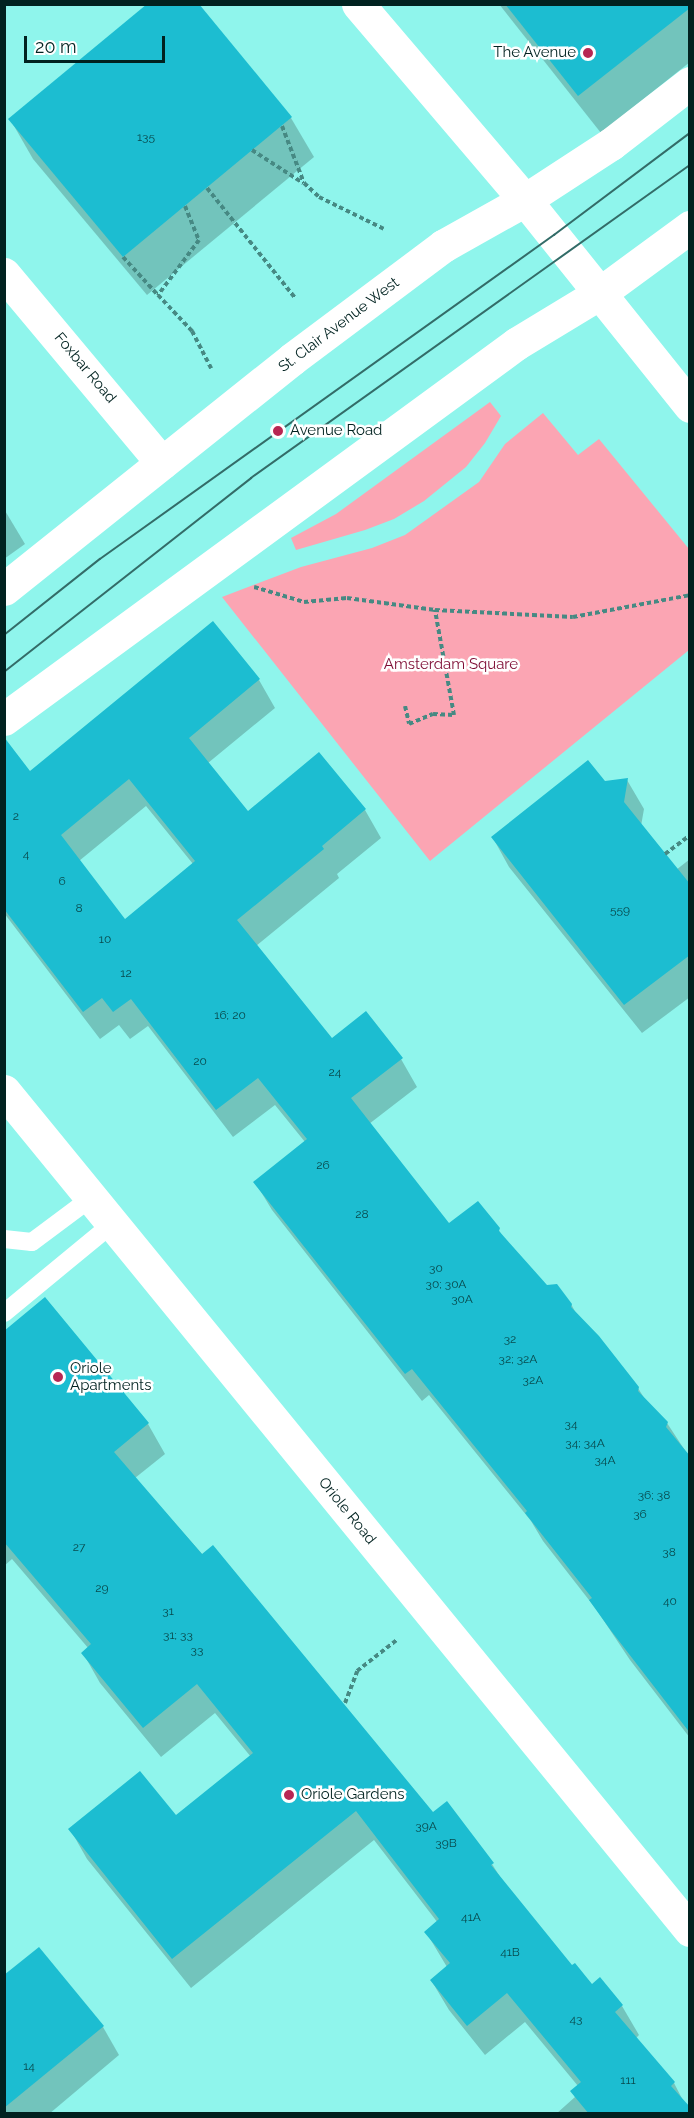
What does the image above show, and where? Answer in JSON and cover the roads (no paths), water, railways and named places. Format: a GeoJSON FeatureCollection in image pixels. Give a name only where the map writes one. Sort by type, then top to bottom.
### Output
{"type":"FeatureCollection","features":[{"type":"Feature","properties":{"kind":"main road"},"geometry":{"type":"LineString","coordinates":[[358,4],[525,200],[690,406]]}},
{"type":"Feature","properties":{"kind":"main road","name":"St. Clair Avenue West"},"geometry":{"type":"LineString","coordinates":[[4,589],[292,359],[443,246],[525,200],[611,144],[690,83]]}},
{"type":"Feature","properties":{"kind":"main road"},"geometry":{"type":"LineString","coordinates":[[4,719],[516,344],[600,292],[690,227]]}},
{"type":"Feature","properties":{"kind":"main road","name":"Foxbar Road"},"geometry":{"type":"LineString","coordinates":[[4,274],[162,463]]}},
{"type":"Feature","properties":{"kind":"main road","name":"Oriole Road"},"geometry":{"type":"LineString","coordinates":[[4,1091],[690,1930]]}},
{"type":"Feature","properties":{"kind":"lane"},"geometry":{"type":"LineString","coordinates":[[4,1239],[32,1242],[91,1198]]}},
{"type":"Feature","properties":{"kind":"lane"},"geometry":{"type":"LineString","coordinates":[[4,1313],[112,1224]]}},
{"type":"Feature","properties":{"kind":"tram line"},"geometry":{"type":"LineString","coordinates":[[4,635],[100,559],[554,235],[690,133]]}},
{"type":"Feature","properties":{"kind":"tram line"},"geometry":{"type":"LineString","coordinates":[[4,672],[251,478],[690,165]]}},
{"type":"Feature","properties":{"kind":"place","name":"The Avenue"},"geometry":{"type":"Point","coordinates":[588,53]}},
{"type":"Feature","properties":{"kind":"place","name":"Avenue Road"},"geometry":{"type":"Point","coordinates":[278,431]}},
{"type":"Feature","properties":{"kind":"place","name":"Oriole Apartments"},"geometry":{"type":"Point","coordinates":[58,1377]}},
{"type":"Feature","properties":{"kind":"place","name":"Oriole Gardens"},"geometry":{"type":"Point","coordinates":[289,1795]}},
{"type":"Feature","properties":{"kind":"park label","name":"Amsterdam Square"},"geometry":{"type":"Point","coordinates":[451,665]}}]}
